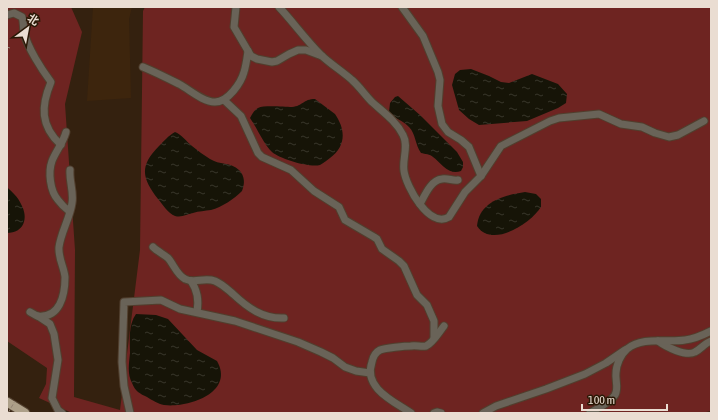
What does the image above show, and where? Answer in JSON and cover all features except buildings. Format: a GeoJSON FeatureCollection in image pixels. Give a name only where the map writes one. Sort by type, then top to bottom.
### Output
{"type":"FeatureCollection","features":[{"type":"Feature","properties":{"kind":"main road"},"geometry":{"type":"LineString","coordinates":[[11,402],[25,413]]}},
{"type":"Feature","properties":{"kind":"lane"},"geometry":{"type":"LineString","coordinates":[[236,7],[234,27],[251,56],[257,59],[272,62],[298,50],[306,50],[322,56]]}},
{"type":"Feature","properties":{"kind":"lane"},"geometry":{"type":"LineString","coordinates":[[279,7],[322,56],[363,90],[370,100],[388,115],[403,133],[406,146],[403,169],[411,192],[426,211],[439,219],[447,218],[449,216],[465,192],[481,176],[501,146],[536,127],[559,118],[599,114],[621,124],[642,126],[655,133],[669,137],[678,135],[704,121]]}},
{"type":"Feature","properties":{"kind":"lane"},"geometry":{"type":"LineString","coordinates":[[402,7],[423,36],[438,72],[440,80],[438,106],[442,124],[448,132],[469,147],[481,176]]}},
{"type":"Feature","properties":{"kind":"lane"},"geometry":{"type":"LineString","coordinates":[[11,12],[17,13],[22,17],[24,21],[24,32],[28,44],[38,63],[51,82],[44,102],[43,113],[48,127],[61,145]]}},
{"type":"Feature","properties":{"kind":"lane"},"geometry":{"type":"LineString","coordinates":[[142,67],[174,81],[210,101],[220,102],[224,100],[242,78],[246,66],[248,51]]}},
{"type":"Feature","properties":{"kind":"lane"},"geometry":{"type":"LineString","coordinates":[[224,100],[241,116],[256,148],[262,157],[291,170],[314,191],[338,207],[345,220],[377,239],[382,249],[404,266],[417,295],[427,305],[433,316],[434,338]]}},
{"type":"Feature","properties":{"kind":"lane"},"geometry":{"type":"LineString","coordinates":[[66,132],[52,161],[50,177],[57,200],[69,211]]}},
{"type":"Feature","properties":{"kind":"lane"},"geometry":{"type":"LineString","coordinates":[[62,413],[58,410],[52,398],[58,360],[53,329],[53,319],[62,301],[65,276],[60,256],[60,246],[62,234],[72,204],[70,170]]}},
{"type":"Feature","properties":{"kind":"lane"},"geometry":{"type":"LineString","coordinates":[[420,204],[429,188],[436,181],[443,179],[458,180]]}},
{"type":"Feature","properties":{"kind":"lane"},"geometry":{"type":"LineString","coordinates":[[152,247],[168,258],[181,276],[191,281],[198,297],[197,312]]}},
{"type":"Feature","properties":{"kind":"lane"},"geometry":{"type":"LineString","coordinates":[[191,281],[200,279],[215,281],[224,286],[239,300],[257,313],[270,317],[284,318]]}},
{"type":"Feature","properties":{"kind":"lane"},"geometry":{"type":"LineString","coordinates":[[130,413],[124,386],[122,362],[124,302],[161,300],[180,309],[235,321],[259,328],[321,352],[333,358],[344,367],[370,373]]}},
{"type":"Feature","properties":{"kind":"lane"},"geometry":{"type":"LineString","coordinates":[[38,316],[50,314],[57,310]]}},
{"type":"Feature","properties":{"kind":"lane"},"geometry":{"type":"LineString","coordinates":[[30,312],[47,322],[53,329]]}},
{"type":"Feature","properties":{"kind":"lane"},"geometry":{"type":"LineString","coordinates":[[410,413],[382,394],[375,386],[370,373],[371,363],[380,350],[410,346],[422,347],[430,343],[444,326]]}},
{"type":"Feature","properties":{"kind":"lane"},"geometry":{"type":"LineString","coordinates":[[483,413],[496,406],[584,374],[606,363],[627,349],[641,343],[686,340],[702,336],[711,331]]}},
{"type":"Feature","properties":{"kind":"lane"},"geometry":{"type":"LineString","coordinates":[[658,341],[668,347],[690,354],[696,352],[711,341]]}},
{"type":"Feature","properties":{"kind":"lane"},"geometry":{"type":"LineString","coordinates":[[590,413],[615,395],[617,389],[617,366],[627,349]]}},
{"type":"Feature","properties":{"kind":"lane"},"geometry":{"type":"LineString","coordinates":[[434,413],[440,413]]}},
{"type":"Feature","properties":{"kind":"path"},"geometry":{"type":"LineString","coordinates":[[8,413],[11,402]]}},
{"type":"Feature","properties":{"kind":"shaded area"},"geometry":{"type":"Polygon","coordinates":[[[7,7],[71,7],[82,32],[65,104],[75,250],[74,397],[120,410],[140,250],[143,11],[145,7],[711,7],[711,411],[701,413],[72,413],[39,398],[46,384],[47,368],[7,341],[7,7]]]}},
{"type":"Feature","properties":{"kind":"shaded area"},"geometry":{"type":"Polygon","coordinates":[[[93,7],[132,7],[129,19],[131,98],[87,101],[93,7]]]}},
{"type":"Feature","properties":{"kind":"water"},"geometry":{"type":"Polygon","coordinates":[[[471,69],[501,82],[509,83],[532,74],[558,84],[567,94],[566,103],[527,121],[479,125],[459,110],[452,85],[455,74],[460,70],[471,69]]]}},
{"type":"Feature","properties":{"kind":"water"},"geometry":{"type":"Polygon","coordinates":[[[398,96],[420,115],[457,152],[463,162],[461,171],[453,172],[432,156],[421,153],[411,130],[407,125],[389,112],[390,103],[395,97],[398,96]]]}},
{"type":"Feature","properties":{"kind":"water"},"geometry":{"type":"Polygon","coordinates":[[[315,99],[335,114],[339,120],[343,138],[342,143],[335,153],[320,165],[315,166],[295,162],[272,152],[266,145],[250,118],[254,111],[258,108],[274,106],[292,107],[308,100],[315,99]]]}},
{"type":"Feature","properties":{"kind":"water"},"geometry":{"type":"Polygon","coordinates":[[[175,132],[182,136],[196,150],[210,159],[236,167],[244,180],[242,191],[228,202],[211,210],[180,217],[170,213],[153,192],[146,178],[145,172],[148,160],[153,153],[170,135],[175,132]]]}},
{"type":"Feature","properties":{"kind":"water"},"geometry":{"type":"Polygon","coordinates":[[[7,187],[18,199],[25,214],[25,219],[21,228],[7,233],[7,187]]]}},
{"type":"Feature","properties":{"kind":"water"},"geometry":{"type":"Polygon","coordinates":[[[525,192],[536,194],[541,199],[541,207],[529,220],[511,231],[501,234],[492,235],[484,232],[477,226],[479,217],[488,205],[502,197],[525,192]]]}},
{"type":"Feature","properties":{"kind":"water"},"geometry":{"type":"Polygon","coordinates":[[[136,314],[156,315],[168,319],[197,350],[217,361],[221,372],[220,382],[214,390],[196,401],[174,405],[160,404],[138,392],[129,376],[131,328],[133,318],[136,314]]]}}]}
